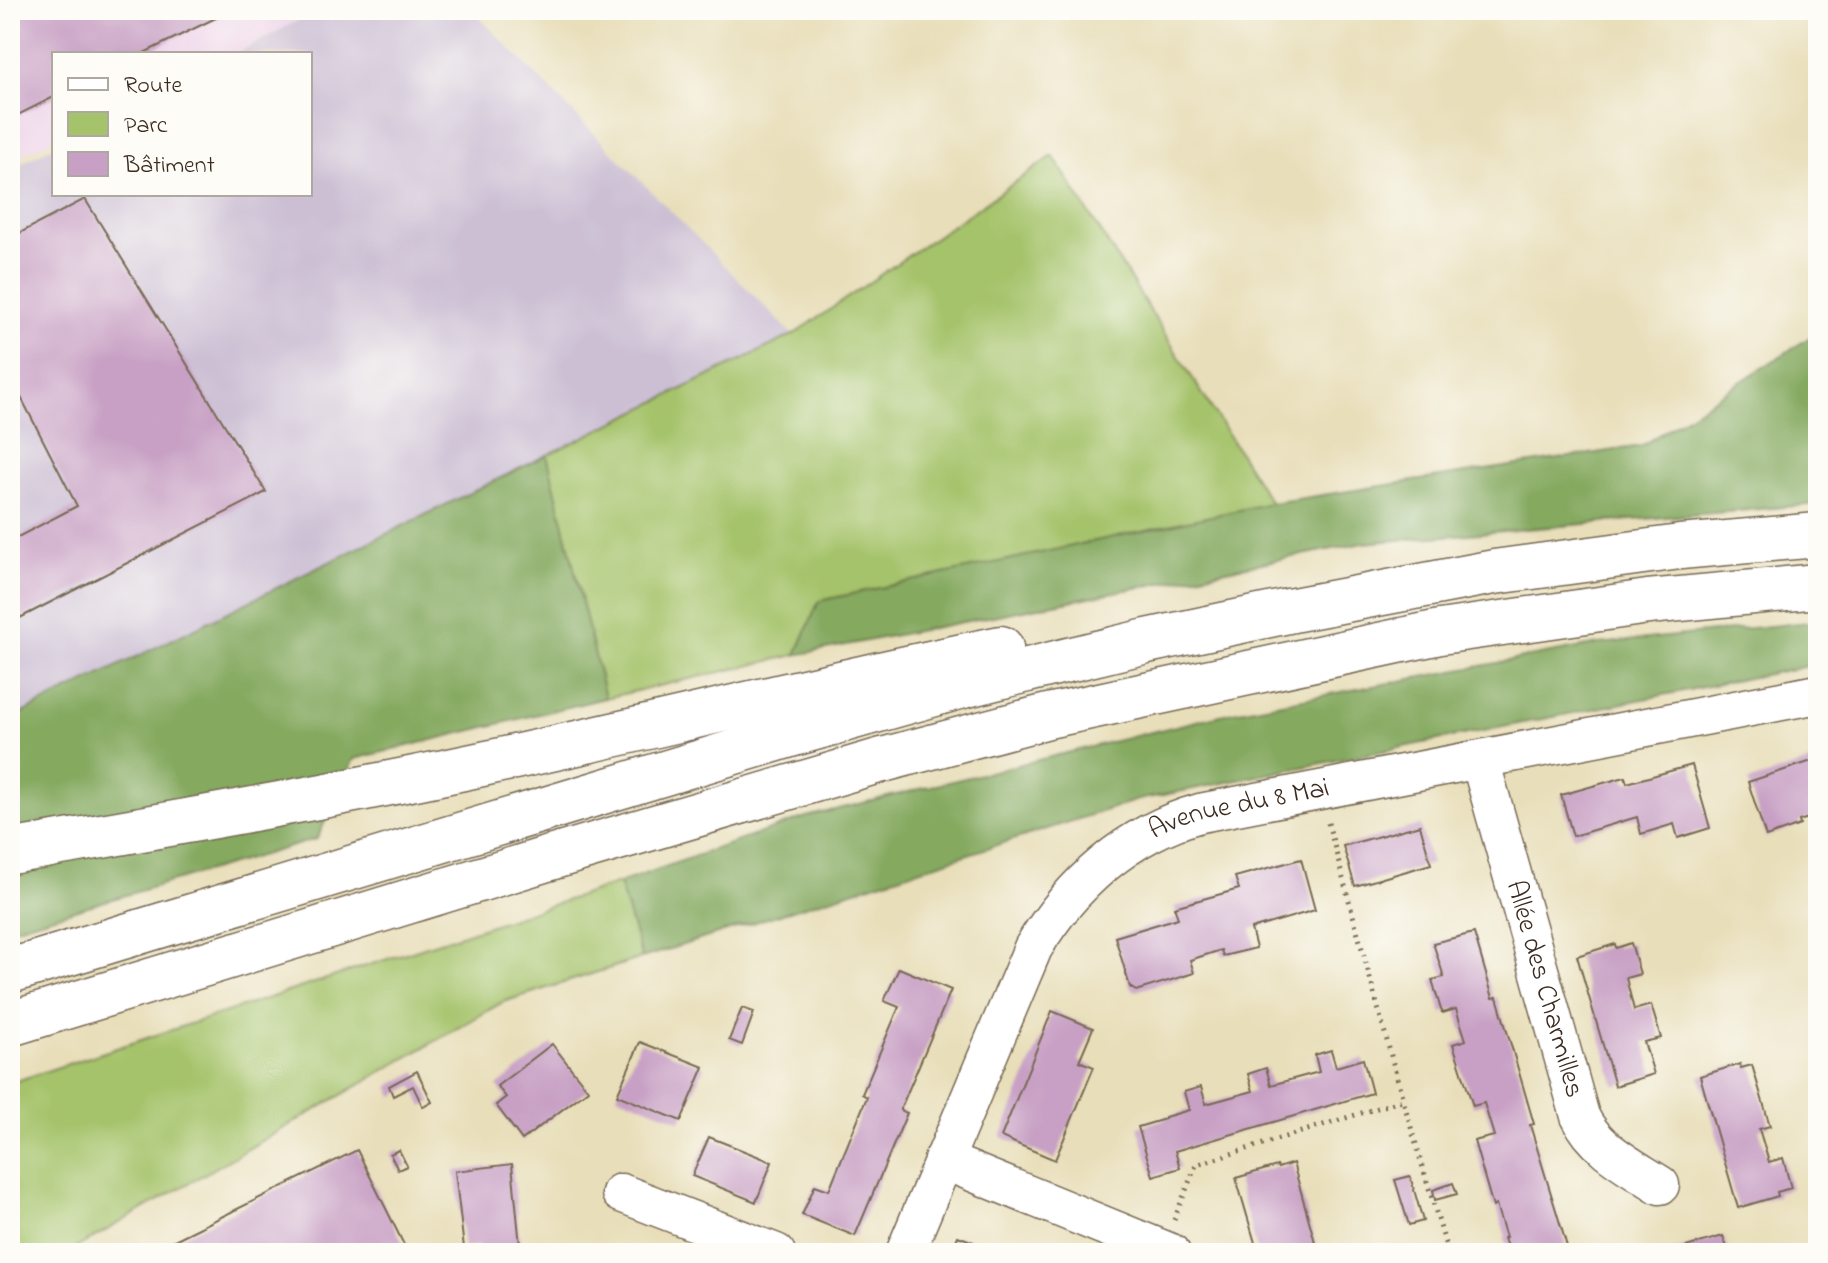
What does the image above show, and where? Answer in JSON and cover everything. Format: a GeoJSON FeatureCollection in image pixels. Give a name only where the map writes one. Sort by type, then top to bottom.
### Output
{"type":"FeatureCollection","features":[{"type":"Feature","properties":{"kind":"highway"},"geometry":{"type":"LineString","coordinates":[[10,971],[866,713],[1147,641],[1494,572],[1650,551],[1818,535]]}},
{"type":"Feature","properties":{"kind":"highway"},"geometry":{"type":"LineString","coordinates":[[10,1024],[550,858],[875,762],[1048,716],[1440,632],[1648,602],[1818,586]]}},
{"type":"Feature","properties":{"kind":"highway"},"geometry":{"type":"LineString","coordinates":[[10,852],[258,809],[483,764],[884,672],[1016,645],[1045,641],[1147,641]]}},
{"type":"Feature","properties":{"kind":"street","name":"Avenue du 8 Mai"},"geometry":{"type":"LineString","coordinates":[[905,1253],[1033,948],[1057,910],[1074,891],[1135,841],[1179,819],[1319,789],[1818,694]]}},
{"type":"Feature","properties":{"kind":"street","name":"Allée des Charmilles"},"geometry":{"type":"LineString","coordinates":[[1480,760],[1580,1116],[1595,1140],[1660,1185]]}},
{"type":"Feature","properties":{"kind":"street"},"geometry":{"type":"LineString","coordinates":[[943,1160],[1167,1251]]}},
{"type":"Feature","properties":{"kind":"street"},"geometry":{"type":"LineString","coordinates":[[621,1193],[776,1253]]}},
{"type":"Feature","properties":{"kind":"path"},"geometry":{"type":"LineString","coordinates":[[1319,789],[1448,1253]]}},
{"type":"Feature","properties":{"kind":"path"},"geometry":{"type":"LineString","coordinates":[[1167,1251],[1196,1165],[1403,1100]]}},
{"type":"Feature","properties":{"kind":"shaded area"},"geometry":{"type":"Polygon","coordinates":[[[10,10],[317,10],[238,52],[52,52],[52,140],[10,160],[10,10]]]}},
{"type":"Feature","properties":{"kind":"shaded area"},"geometry":{"type":"Polygon","coordinates":[[[317,10],[472,10],[793,335],[10,719],[10,169],[52,147],[52,196],[312,196],[312,52],[240,52],[317,10]]]}},
{"type":"Feature","properties":{"kind":"green space"},"geometry":{"type":"Polygon","coordinates":[[[1053,156],[1271,503],[819,601],[796,655],[605,698],[547,455],[793,335],[1053,156]]]}},
{"type":"Feature","properties":{"kind":"green space"},"geometry":{"type":"Polygon","coordinates":[[[1818,332],[1818,504],[1363,543],[796,655],[819,601],[1271,503],[1641,446],[1818,332]]]}},
{"type":"Feature","properties":{"kind":"green space"},"geometry":{"type":"Polygon","coordinates":[[[547,455],[605,698],[354,759],[317,839],[10,929],[10,719],[547,455]]]}},
{"type":"Feature","properties":{"kind":"green space"},"geometry":{"type":"Polygon","coordinates":[[[1818,621],[1818,664],[1138,800],[642,958],[619,883],[806,817],[1233,712],[1599,644],[1818,621]]]}},
{"type":"Feature","properties":{"kind":"green space"},"geometry":{"type":"Polygon","coordinates":[[[619,883],[642,958],[503,1002],[67,1253],[10,1253],[10,1083],[619,883]]]}},
{"type":"Feature","properties":{"kind":"building"},"geometry":{"type":"Polygon","coordinates":[[[10,10],[232,10],[146,52],[52,52],[52,98],[10,119],[10,10]]]}},
{"type":"Feature","properties":{"kind":"building"},"geometry":{"type":"Polygon","coordinates":[[[85,199],[266,492],[10,623],[10,541],[77,506],[10,376],[10,238],[85,199]]]}},
{"type":"Feature","properties":{"kind":"building"},"geometry":{"type":"Polygon","coordinates":[[[1818,759],[1818,815],[1766,837],[1748,782],[1818,759]]]}},
{"type":"Feature","properties":{"kind":"building"},"geometry":{"type":"Polygon","coordinates":[[[1692,765],[1710,828],[1678,838],[1674,824],[1641,834],[1637,817],[1573,836],[1561,795],[1625,777],[1627,783],[1692,765]]]}},
{"type":"Feature","properties":{"kind":"building"},"geometry":{"type":"Polygon","coordinates":[[[1420,825],[1431,864],[1355,886],[1343,846],[1420,825]]]}},
{"type":"Feature","properties":{"kind":"building"},"geometry":{"type":"Polygon","coordinates":[[[1301,859],[1315,910],[1251,929],[1256,948],[1223,956],[1221,950],[1190,960],[1194,973],[1136,991],[1130,987],[1115,937],[1178,918],[1174,907],[1239,889],[1235,877],[1301,859]]]}},
{"type":"Feature","properties":{"kind":"building"},"geometry":{"type":"Polygon","coordinates":[[[1474,933],[1493,998],[1497,997],[1534,1124],[1530,1125],[1569,1253],[1509,1253],[1496,1205],[1493,1207],[1474,1141],[1494,1136],[1484,1103],[1473,1106],[1453,1044],[1466,1040],[1456,1009],[1442,1013],[1432,980],[1444,977],[1433,943],[1474,933]]]}},
{"type":"Feature","properties":{"kind":"building"},"geometry":{"type":"Polygon","coordinates":[[[1631,943],[1640,974],[1626,978],[1634,1010],[1651,1005],[1661,1038],[1644,1042],[1654,1074],[1615,1086],[1577,956],[1615,944],[1616,948],[1631,943]]]}},
{"type":"Feature","properties":{"kind":"building"},"geometry":{"type":"Polygon","coordinates":[[[899,968],[951,990],[900,1110],[907,1113],[855,1236],[802,1215],[815,1185],[829,1190],[867,1097],[862,1094],[899,1007],[884,1001],[899,968]]]}},
{"type":"Feature","properties":{"kind":"building"},"geometry":{"type":"Polygon","coordinates":[[[742,1008],[754,1012],[742,1045],[729,1040],[742,1008]]]}},
{"type":"Feature","properties":{"kind":"building"},"geometry":{"type":"Polygon","coordinates":[[[1052,1011],[1093,1028],[1079,1061],[1094,1067],[1055,1160],[1001,1137],[1052,1011]]]}},
{"type":"Feature","properties":{"kind":"building"},"geometry":{"type":"Polygon","coordinates":[[[640,1042],[704,1067],[681,1121],[617,1095],[640,1042]]]}},
{"type":"Feature","properties":{"kind":"building"},"geometry":{"type":"Polygon","coordinates":[[[552,1044],[588,1090],[522,1140],[496,1105],[506,1097],[497,1086],[552,1044]]]}},
{"type":"Feature","properties":{"kind":"building"},"geometry":{"type":"Polygon","coordinates":[[[1331,1050],[1336,1067],[1363,1059],[1372,1093],[1175,1151],[1180,1168],[1153,1176],[1138,1127],[1189,1110],[1184,1092],[1201,1087],[1206,1104],[1253,1091],[1248,1074],[1266,1068],[1271,1085],[1319,1072],[1315,1055],[1331,1050]]]}},
{"type":"Feature","properties":{"kind":"building"},"geometry":{"type":"Polygon","coordinates":[[[1740,1064],[1741,1068],[1752,1065],[1770,1126],[1759,1129],[1769,1162],[1783,1158],[1791,1188],[1777,1192],[1778,1196],[1738,1208],[1700,1076],[1740,1064]]]}},
{"type":"Feature","properties":{"kind":"building"},"geometry":{"type":"Polygon","coordinates":[[[417,1071],[432,1102],[423,1107],[413,1086],[393,1096],[389,1086],[417,1071]]]}},
{"type":"Feature","properties":{"kind":"building"},"geometry":{"type":"Polygon","coordinates":[[[709,1137],[772,1162],[756,1202],[692,1176],[709,1137]]]}},
{"type":"Feature","properties":{"kind":"building"},"geometry":{"type":"Polygon","coordinates":[[[357,1150],[408,1253],[148,1253],[357,1150]]]}},
{"type":"Feature","properties":{"kind":"building"},"geometry":{"type":"Polygon","coordinates":[[[399,1150],[407,1166],[398,1170],[390,1154],[399,1150]]]}},
{"type":"Feature","properties":{"kind":"building"},"geometry":{"type":"Polygon","coordinates":[[[1293,1163],[1318,1253],[1258,1253],[1236,1178],[1293,1163]]]}},
{"type":"Feature","properties":{"kind":"building"},"geometry":{"type":"Polygon","coordinates":[[[512,1164],[520,1246],[479,1251],[478,1246],[464,1248],[455,1171],[512,1164]]]}},
{"type":"Feature","properties":{"kind":"building"},"geometry":{"type":"Polygon","coordinates":[[[1410,1176],[1423,1221],[1409,1225],[1395,1180],[1410,1176]]]}},
{"type":"Feature","properties":{"kind":"building"},"geometry":{"type":"Polygon","coordinates":[[[1453,1183],[1457,1194],[1435,1200],[1433,1190],[1453,1183]]]}},
{"type":"Feature","properties":{"kind":"building"},"geometry":{"type":"Polygon","coordinates":[[[958,1236],[1001,1253],[951,1253],[958,1236]]]}},
{"type":"Feature","properties":{"kind":"building"},"geometry":{"type":"Polygon","coordinates":[[[1723,1236],[1729,1253],[1669,1253],[1669,1252],[1723,1236]]]}}]}
